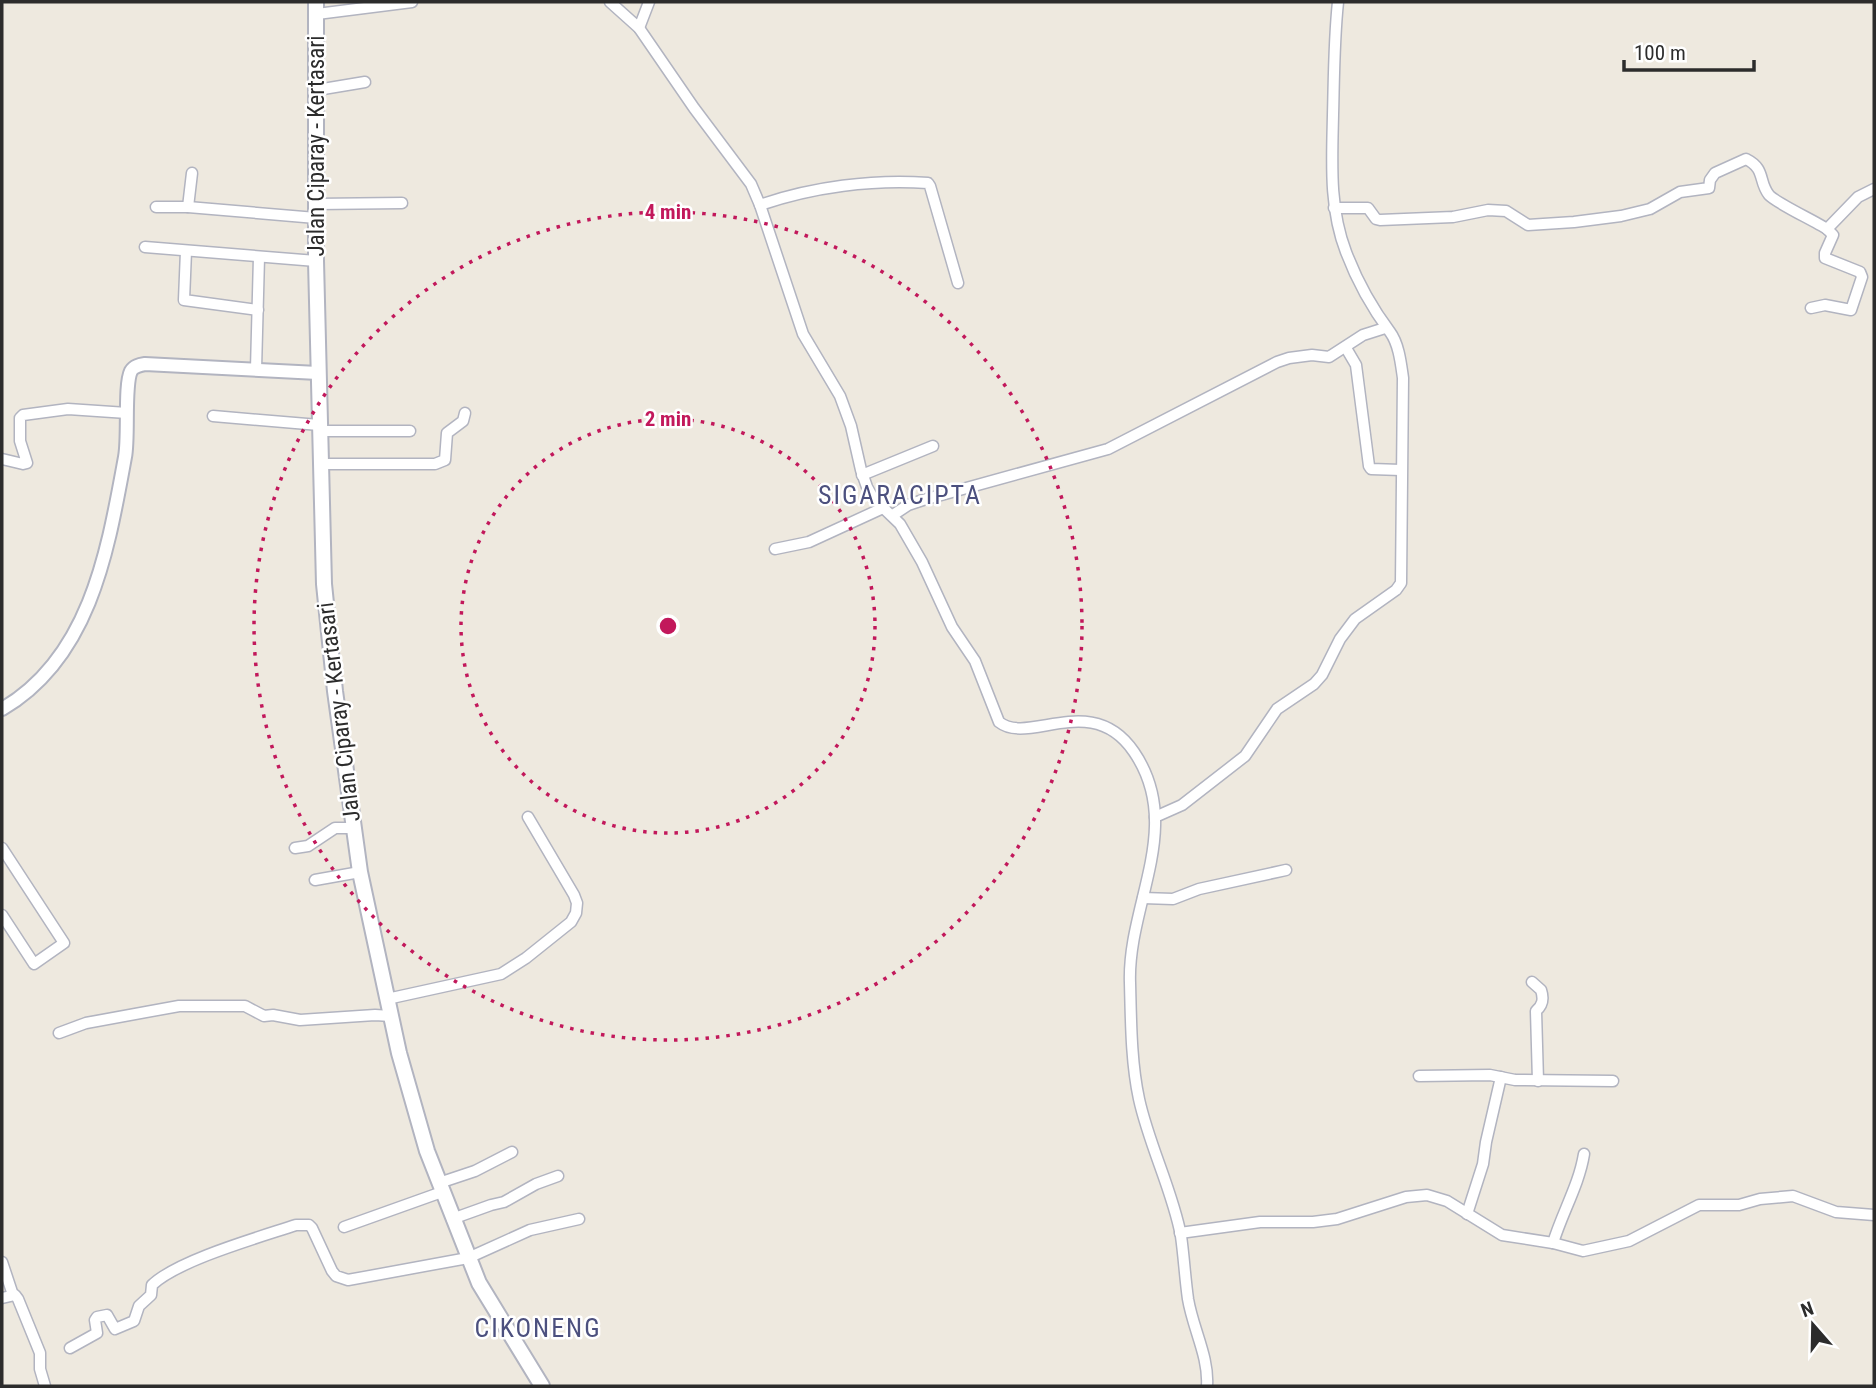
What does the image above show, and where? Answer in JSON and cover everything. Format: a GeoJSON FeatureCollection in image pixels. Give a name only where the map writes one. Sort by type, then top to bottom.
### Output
{"type":"FeatureCollection","features":[{"type":"Feature","properties":{"kind":"main road","name":"Jalan Ciparay - Kertasari"},"geometry":{"type":"LineString","coordinates":[[316,8],[318,373],[327,620],[360,872],[416,1118],[440,1188],[468,1258],[492,1308],[542,1386]]}},
{"type":"Feature","properties":{"kind":"street"},"geometry":{"type":"LineString","coordinates":[[316,8],[412,2]]}},
{"type":"Feature","properties":{"kind":"street"},"geometry":{"type":"LineString","coordinates":[[610,2],[639,28],[751,184],[803,334],[840,396],[851,426],[862,475],[873,498],[893,515],[922,562],[952,627],[975,661],[999,722],[1012,729],[1057,722],[1082,721],[1099,724],[1115,731],[1135,753],[1154,799],[1155,817],[1151,867],[1132,950],[1129,981],[1133,1047],[1142,1110],[1180,1233],[1188,1301],[1209,1371],[1207,1386]]}},
{"type":"Feature","properties":{"kind":"street"},"geometry":{"type":"LineString","coordinates":[[639,28],[649,2]]}},
{"type":"Feature","properties":{"kind":"street"},"geometry":{"type":"LineString","coordinates":[[1155,817],[1182,805],[1245,756],[1277,709],[1314,684],[1355,619],[1399,587],[1404,378],[1390,332],[1369,301],[1347,254],[1335,219],[1332,134],[1338,2]]}},
{"type":"Feature","properties":{"kind":"street"},"geometry":{"type":"LineString","coordinates":[[317,90],[365,82]]}},
{"type":"Feature","properties":{"kind":"street"},"geometry":{"type":"LineString","coordinates":[[1334,208],[1368,208],[1376,219],[1380,220],[1453,217],[1488,210],[1506,211],[1528,225],[1574,222],[1650,209],[1680,192],[1709,188],[1715,173],[1746,159],[1759,168],[1772,198],[1833,235],[1825,258],[1860,272],[1862,277],[1851,310],[1825,305],[1811,308]]}},
{"type":"Feature","properties":{"kind":"street"},"geometry":{"type":"LineString","coordinates":[[188,207],[192,173]]}},
{"type":"Feature","properties":{"kind":"street"},"geometry":{"type":"LineString","coordinates":[[760,205],[792,195],[829,189],[928,183],[958,283]]}},
{"type":"Feature","properties":{"kind":"street"},"geometry":{"type":"LineString","coordinates":[[1827,229],[1858,197],[1874,188]]}},
{"type":"Feature","properties":{"kind":"street"},"geometry":{"type":"LineString","coordinates":[[156,207],[316,211],[402,203]]}},
{"type":"Feature","properties":{"kind":"street"},"geometry":{"type":"LineString","coordinates":[[145,247],[316,261]]}},
{"type":"Feature","properties":{"kind":"street"},"geometry":{"type":"LineString","coordinates":[[186,251],[184,300],[258,310]]}},
{"type":"Feature","properties":{"kind":"street"},"geometry":{"type":"LineString","coordinates":[[256,369],[259,257]]}},
{"type":"Feature","properties":{"kind":"street"},"geometry":{"type":"LineString","coordinates":[[893,515],[908,505],[923,500],[1108,449],[1277,362],[1312,355],[1325,358],[1346,348],[1363,335],[1385,328]]}},
{"type":"Feature","properties":{"kind":"street"},"geometry":{"type":"LineString","coordinates":[[1346,348],[1356,365],[1369,466],[1371,469],[1401,470]]}},
{"type":"Feature","properties":{"kind":"street"},"geometry":{"type":"LineString","coordinates":[[2,709],[38,683],[56,662],[84,615],[101,571],[126,452],[130,372],[136,366],[145,365],[318,373]]}},
{"type":"Feature","properties":{"kind":"street"},"geometry":{"type":"LineString","coordinates":[[2,459],[23,464],[28,462],[20,438],[20,418],[23,415],[68,409],[127,413]]}},
{"type":"Feature","properties":{"kind":"street"},"geometry":{"type":"LineString","coordinates":[[320,464],[442,463],[445,460],[447,433],[463,421],[465,413]]}},
{"type":"Feature","properties":{"kind":"street"},"geometry":{"type":"LineString","coordinates":[[213,416],[319,428],[410,431]]}},
{"type":"Feature","properties":{"kind":"street"},"geometry":{"type":"LineString","coordinates":[[862,475],[933,446]]}},
{"type":"Feature","properties":{"kind":"street"},"geometry":{"type":"LineString","coordinates":[[775,549],[809,542],[883,509]]}},
{"type":"Feature","properties":{"kind":"street"},"geometry":{"type":"LineString","coordinates":[[387,999],[501,974],[571,922],[576,914],[577,903],[574,895],[528,817]]}},
{"type":"Feature","properties":{"kind":"street"},"geometry":{"type":"LineString","coordinates":[[295,848],[308,846],[335,828],[353,828]]}},
{"type":"Feature","properties":{"kind":"street"},"geometry":{"type":"LineString","coordinates":[[2,848],[64,943],[34,964],[2,915]]}},
{"type":"Feature","properties":{"kind":"street"},"geometry":{"type":"LineString","coordinates":[[1143,898],[1173,899],[1199,889],[1286,870]]}},
{"type":"Feature","properties":{"kind":"street"},"geometry":{"type":"LineString","coordinates":[[316,880],[360,872]]}},
{"type":"Feature","properties":{"kind":"street"},"geometry":{"type":"LineString","coordinates":[[1532,982],[1542,990],[1543,997],[1536,1012],[1538,1081]]}},
{"type":"Feature","properties":{"kind":"street"},"geometry":{"type":"LineString","coordinates":[[59,1033],[86,1023],[179,1006],[245,1006],[264,1016],[300,1020],[391,1016]]}},
{"type":"Feature","properties":{"kind":"street"},"geometry":{"type":"LineString","coordinates":[[1419,1076],[1490,1075],[1538,1081],[1613,1081]]}},
{"type":"Feature","properties":{"kind":"street"},"geometry":{"type":"LineString","coordinates":[[1467,1214],[1483,1164],[1501,1077]]}},
{"type":"Feature","properties":{"kind":"street"},"geometry":{"type":"LineString","coordinates":[[344,1227],[440,1188],[512,1153]]}},
{"type":"Feature","properties":{"kind":"street"},"geometry":{"type":"LineString","coordinates":[[1553,1243],[1559,1221],[1583,1168],[1584,1154]]}},
{"type":"Feature","properties":{"kind":"street"},"geometry":{"type":"LineString","coordinates":[[452,1219],[504,1202],[538,1183],[558,1176]]}},
{"type":"Feature","properties":{"kind":"street"},"geometry":{"type":"LineString","coordinates":[[1180,1233],[1260,1222],[1337,1219],[1406,1197],[1427,1195],[1447,1201],[1502,1235],[1583,1251],[1609,1246],[1649,1231],[1699,1205],[1739,1205],[1793,1196],[1836,1212],[1874,1215]]}},
{"type":"Feature","properties":{"kind":"street"},"geometry":{"type":"LineString","coordinates":[[70,1348],[98,1331],[95,1320],[103,1314],[108,1316],[115,1329],[134,1321],[139,1306],[151,1295],[152,1285],[163,1275],[296,1225],[309,1225],[312,1228],[332,1271],[342,1279],[368,1277],[468,1258],[530,1230],[579,1219]]}},
{"type":"Feature","properties":{"kind":"street"},"geometry":{"type":"LineString","coordinates":[[2,1262],[13,1294],[18,1299],[40,1353],[40,1369],[46,1386]]}},
{"type":"Feature","properties":{"kind":"street"},"geometry":{"type":"LineString","coordinates":[[2,1298],[13,1294]]}},
{"type":"Feature","properties":{"kind":"street"},"geometry":{"type":"LineString","coordinates":[[92,1337],[93,1349]]}},
{"type":"Feature","properties":{"kind":"district","name":"SIGARACIPTA"},"geometry":{"type":"Point","coordinates":[900,495]}},
{"type":"Feature","properties":{"kind":"district","name":"CIKONENG"},"geometry":{"type":"Point","coordinates":[538,1328]}}]}
